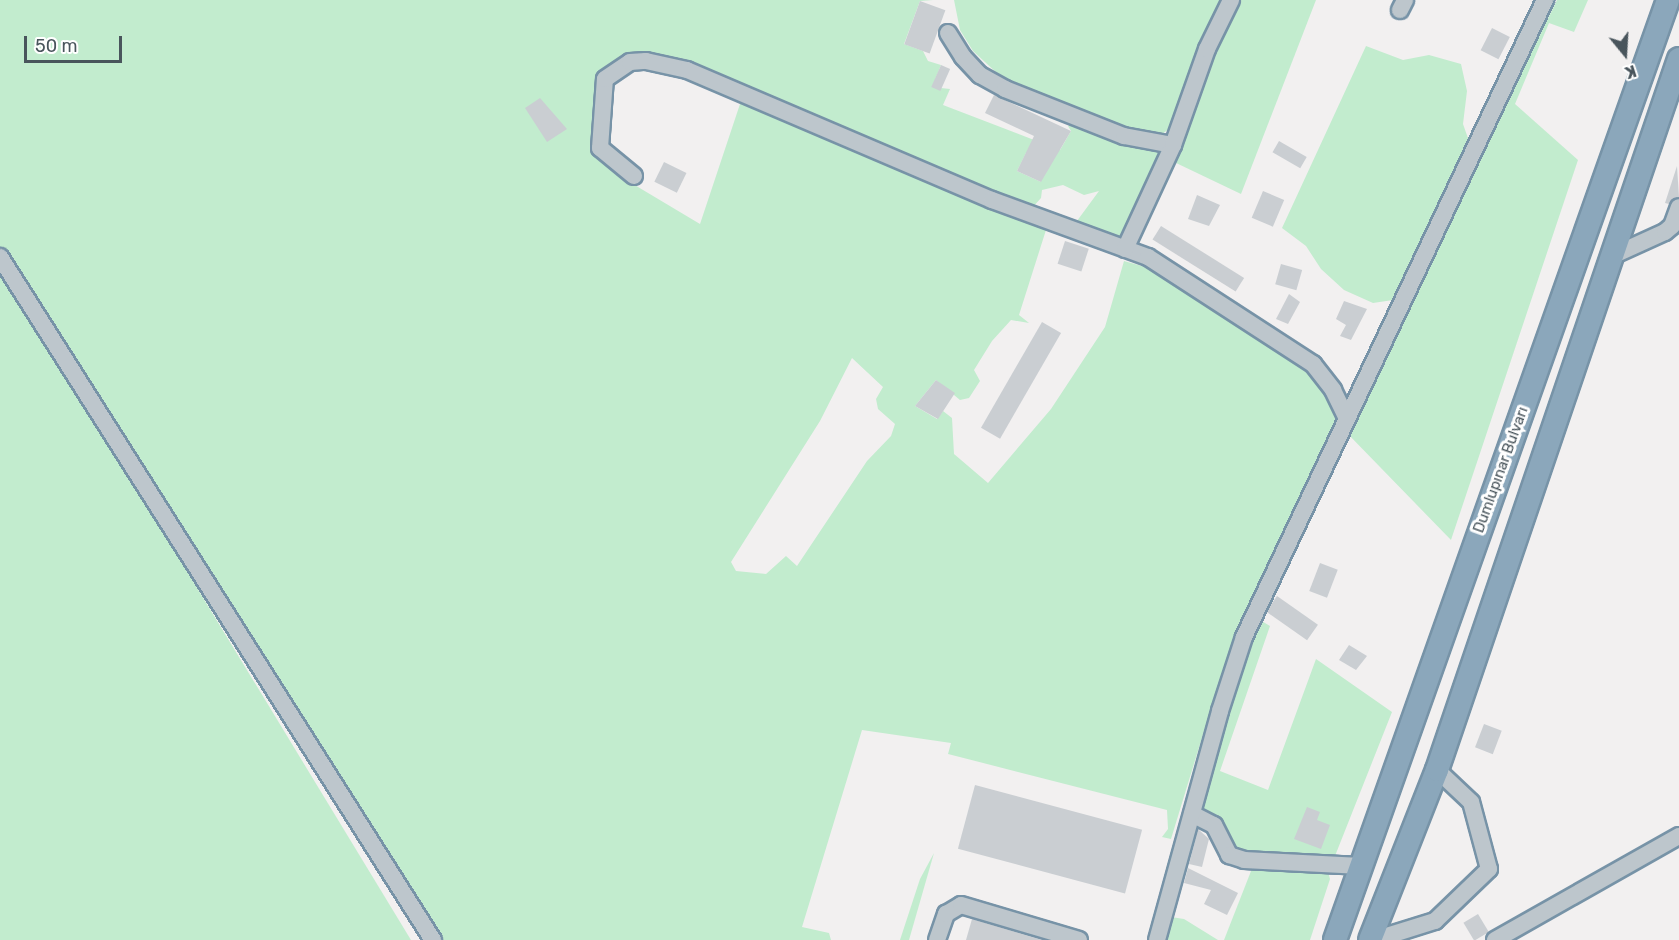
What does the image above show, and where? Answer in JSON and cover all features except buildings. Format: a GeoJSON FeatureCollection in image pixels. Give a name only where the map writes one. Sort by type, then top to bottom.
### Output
{"type":"FeatureCollection","features":[{"type":"Feature","properties":{"kind":"highway","name":"Dumlupınar Bulvarı"},"geometry":{"type":"LineString","coordinates":[[1335,940],[1668,0]]}},
{"type":"Feature","properties":{"kind":"highway"},"geometry":{"type":"LineString","coordinates":[[1372,940],[1437,770],[1678,66]]}},
{"type":"Feature","properties":{"kind":"street"},"geometry":{"type":"LineString","coordinates":[[1125,249],[1173,145],[1207,49],[1231,0]]}},
{"type":"Feature","properties":{"kind":"street"},"geometry":{"type":"LineString","coordinates":[[1157,940],[1244,638],[1346,417],[1545,0]]}},
{"type":"Feature","properties":{"kind":"street"},"geometry":{"type":"LineString","coordinates":[[948,33],[974,69],[1005,89],[1124,136],[1173,145]]}},
{"type":"Feature","properties":{"kind":"street"},"geometry":{"type":"LineString","coordinates":[[634,176],[600,148],[601,105],[605,79],[630,63],[646,61],[687,69],[865,148],[1125,249],[1171,270],[1313,364],[1333,390],[1346,417]]}},
{"type":"Feature","properties":{"kind":"street"},"geometry":{"type":"LineString","coordinates":[[1612,256],[1665,232],[1672,226],[1679,207]]}},
{"type":"Feature","properties":{"kind":"street"},"geometry":{"type":"LineString","coordinates":[[0,257],[433,940]]}},
{"type":"Feature","properties":{"kind":"street"},"geometry":{"type":"LineString","coordinates":[[1372,940],[1435,921],[1489,869],[1471,802],[1437,770]]}},
{"type":"Feature","properties":{"kind":"street"},"geometry":{"type":"LineString","coordinates":[[1192,814],[1214,825],[1229,855],[1244,860],[1361,866]]}},
{"type":"Feature","properties":{"kind":"street"},"geometry":{"type":"LineString","coordinates":[[1495,940],[1679,836]]}},
{"type":"Feature","properties":{"kind":"street"},"geometry":{"type":"LineString","coordinates":[[937,940],[946,914],[962,905],[1079,940]]}},
{"type":"Feature","properties":{"kind":"green space"},"geometry":{"type":"Polygon","coordinates":[[[0,0],[933,0],[920,1],[904,44],[923,51],[928,61],[941,65],[932,87],[950,89],[943,105],[1060,150],[1071,131],[1068,126],[1075,123],[1159,152],[1153,176],[1117,243],[1074,225],[1099,191],[1084,195],[1063,185],[1042,190],[1041,198],[1032,208],[632,55],[608,66],[598,80],[606,160],[633,184],[700,224],[741,101],[1046,230],[1019,315],[1029,323],[1011,320],[992,341],[974,370],[980,381],[969,398],[960,400],[936,380],[915,406],[937,419],[943,411],[952,418],[954,454],[988,483],[1051,409],[1105,327],[1124,261],[1156,270],[1313,371],[1335,411],[1335,424],[1219,682],[1171,839],[1162,837],[1168,829],[1167,810],[948,754],[951,743],[862,730],[802,927],[829,933],[831,940],[439,940],[0,249],[0,0]],[[1026,153],[1017,171],[1041,182],[1026,153]],[[852,358],[820,421],[731,562],[736,571],[766,574],[786,556],[797,566],[867,461],[891,436],[895,424],[878,409],[876,399],[883,387],[852,358]]]}},
{"type":"Feature","properties":{"kind":"green space"},"geometry":{"type":"Polygon","coordinates":[[[954,0],[1222,0],[1195,54],[1173,126],[1154,140],[1011,86],[973,51],[960,30],[954,0]]]}},
{"type":"Feature","properties":{"kind":"green space"},"geometry":{"type":"Polygon","coordinates":[[[1237,0],[1316,0],[1241,194],[1174,162],[1203,68],[1237,0]]]}},
{"type":"Feature","properties":{"kind":"green space"},"geometry":{"type":"Polygon","coordinates":[[[1557,0],[1588,0],[1574,32],[1549,23],[1515,104],[1578,160],[1451,540],[1345,431],[1557,0]]]}},
{"type":"Feature","properties":{"kind":"green space"},"geometry":{"type":"Polygon","coordinates":[[[1366,46],[1403,60],[1429,55],[1461,64],[1467,91],[1463,124],[1469,141],[1393,300],[1373,303],[1344,290],[1321,269],[1306,246],[1282,228],[1366,46]]]}},
{"type":"Feature","properties":{"kind":"green space"},"geometry":{"type":"Polygon","coordinates":[[[0,265],[75,387],[411,940],[0,940],[0,265]]]}},
{"type":"Feature","properties":{"kind":"green space"},"geometry":{"type":"Polygon","coordinates":[[[1260,620],[1270,626],[1220,771],[1268,790],[1316,659],[1392,712],[1333,861],[1234,853],[1198,804],[1246,649],[1260,620]]]}},
{"type":"Feature","properties":{"kind":"green space"},"geometry":{"type":"Polygon","coordinates":[[[934,853],[909,940],[900,940],[920,879],[934,853]]]}},
{"type":"Feature","properties":{"kind":"green space"},"geometry":{"type":"Polygon","coordinates":[[[1253,866],[1328,872],[1330,879],[1310,940],[1224,940],[1253,866]]]}},
{"type":"Feature","properties":{"kind":"green space"},"geometry":{"type":"Polygon","coordinates":[[[1171,917],[1184,919],[1218,940],[1161,940],[1171,917]]]}}]}
